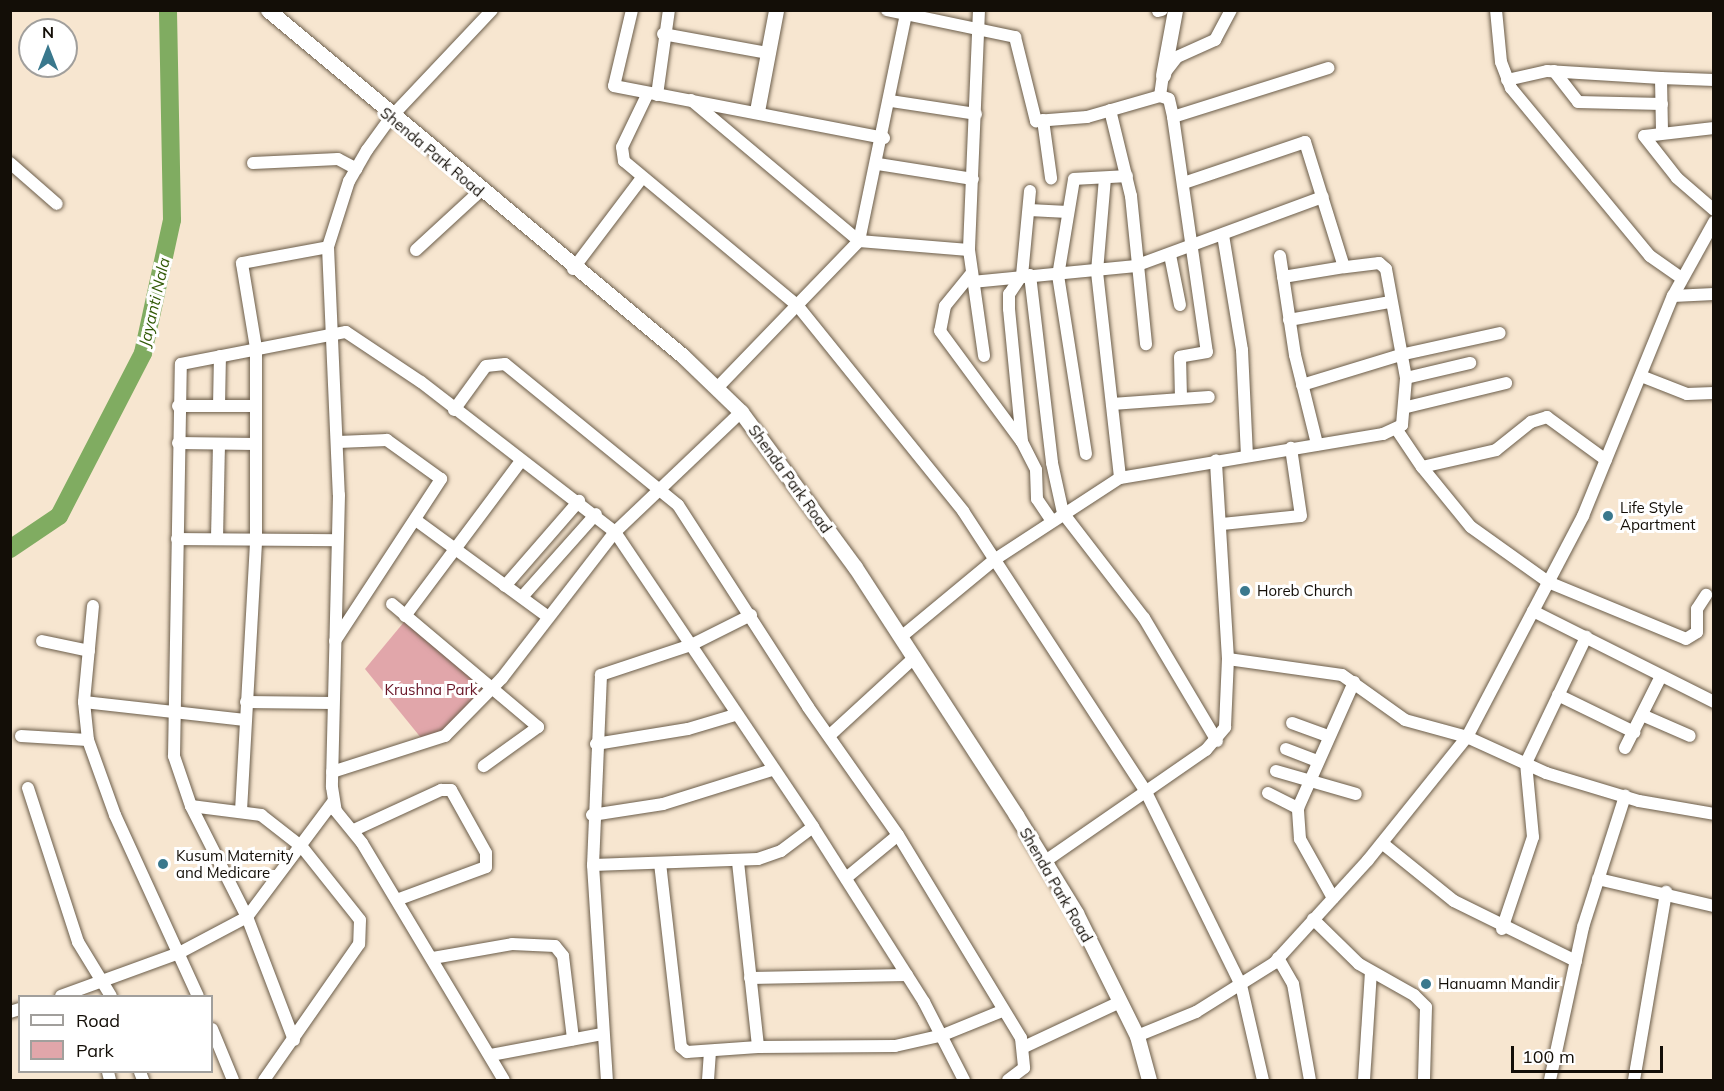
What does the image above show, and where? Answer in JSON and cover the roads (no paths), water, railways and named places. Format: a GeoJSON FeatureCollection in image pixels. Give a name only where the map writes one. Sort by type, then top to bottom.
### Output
{"type":"FeatureCollection","features":[{"type":"Feature","properties":{"kind":"main road","name":"Shenda Park Road"},"geometry":{"type":"LineString","coordinates":[[268,10],[479,192],[717,388],[741,412],[915,657],[1044,862],[1137,1036],[1149,1080]]}},
{"type":"Feature","properties":{"kind":"main road"},"geometry":{"type":"LineString","coordinates":[[756,111],[776,10]]}},
{"type":"Feature","properties":{"kind":"main road"},"geometry":{"type":"LineString","coordinates":[[1163,75],[1175,10]]}},
{"type":"Feature","properties":{"kind":"street"},"geometry":{"type":"LineString","coordinates":[[492,10],[391,117],[357,169],[328,247],[335,333],[338,441],[332,772],[333,802],[354,830],[433,958],[504,1080]]}},
{"type":"Feature","properties":{"kind":"street"},"geometry":{"type":"LineString","coordinates":[[632,10],[614,86],[756,111],[884,138]]}},
{"type":"Feature","properties":{"kind":"street"},"geometry":{"type":"LineString","coordinates":[[669,10],[652,94],[622,147],[624,161],[640,179],[797,305],[839,351],[1062,656],[1146,792],[1241,985],[1263,1080]]}},
{"type":"Feature","properties":{"kind":"street"},"geometry":{"type":"LineString","coordinates":[[887,10],[977,27],[1015,37],[1032,118],[1043,120],[1110,110],[1160,96],[1169,99],[1196,246],[1208,352],[1180,357],[1181,398]]}},
{"type":"Feature","properties":{"kind":"street"},"geometry":{"type":"LineString","coordinates":[[979,10],[969,250],[984,356]]}},
{"type":"Feature","properties":{"kind":"street"},"geometry":{"type":"LineString","coordinates":[[1160,96],[1163,75],[1178,57],[1215,40],[1231,10]]}},
{"type":"Feature","properties":{"kind":"street"},"geometry":{"type":"LineString","coordinates":[[1497,10],[1507,80],[1650,256],[1682,278]]}},
{"type":"Feature","properties":{"kind":"street"},"geometry":{"type":"LineString","coordinates":[[717,388],[859,241],[884,138],[907,13]]}},
{"type":"Feature","properties":{"kind":"street"},"geometry":{"type":"LineString","coordinates":[[663,34],[768,53]]}},
{"type":"Feature","properties":{"kind":"street"},"geometry":{"type":"LineString","coordinates":[[1173,117],[1328,68]]}},
{"type":"Feature","properties":{"kind":"street"},"geometry":{"type":"LineString","coordinates":[[1507,80],[1554,71],[1713,80]]}},
{"type":"Feature","properties":{"kind":"street"},"geometry":{"type":"LineString","coordinates":[[1554,71],[1578,102],[1662,104]]}},
{"type":"Feature","properties":{"kind":"street"},"geometry":{"type":"LineString","coordinates":[[1661,78],[1662,131]]}},
{"type":"Feature","properties":{"kind":"street"},"geometry":{"type":"LineString","coordinates":[[690,99],[859,241],[969,250]]}},
{"type":"Feature","properties":{"kind":"street"},"geometry":{"type":"LineString","coordinates":[[891,101],[976,114]]}},
{"type":"Feature","properties":{"kind":"street"},"geometry":{"type":"LineString","coordinates":[[1110,110],[1127,176],[1135,266],[1146,344]]}},
{"type":"Feature","properties":{"kind":"street"},"geometry":{"type":"LineString","coordinates":[[1043,120],[1051,178]]}},
{"type":"Feature","properties":{"kind":"street"},"geometry":{"type":"LineString","coordinates":[[1713,128],[1646,132],[1646,141],[1713,210]]}},
{"type":"Feature","properties":{"kind":"street"},"geometry":{"type":"LineString","coordinates":[[1184,183],[1301,141],[1309,149],[1344,267]]}},
{"type":"Feature","properties":{"kind":"street"},"geometry":{"type":"LineString","coordinates":[[254,163],[338,159],[357,169]]}},
{"type":"Feature","properties":{"kind":"street"},"geometry":{"type":"LineString","coordinates":[[10,163],[57,204]]}},
{"type":"Feature","properties":{"kind":"street"},"geometry":{"type":"LineString","coordinates":[[878,164],[973,179]]}},
{"type":"Feature","properties":{"kind":"street"},"geometry":{"type":"LineString","coordinates":[[1086,454],[1058,276],[1074,179],[1127,176]]}},
{"type":"Feature","properties":{"kind":"street"},"geometry":{"type":"LineString","coordinates":[[1105,178],[1097,272],[1120,478]]}},
{"type":"Feature","properties":{"kind":"street"},"geometry":{"type":"LineString","coordinates":[[573,269],[640,179]]}},
{"type":"Feature","properties":{"kind":"street"},"geometry":{"type":"LineString","coordinates":[[1030,191],[1026,275],[1052,463],[1064,513],[1144,618],[1217,741]]}},
{"type":"Feature","properties":{"kind":"street"},"geometry":{"type":"LineString","coordinates":[[416,250],[479,192]]}},
{"type":"Feature","properties":{"kind":"street"},"geometry":{"type":"LineString","coordinates":[[1051,520],[1037,499],[1036,470],[1022,442],[940,331],[945,306],[972,278],[1058,276],[1135,266],[1196,246],[1323,197]]}},
{"type":"Feature","properties":{"kind":"street"},"geometry":{"type":"LineString","coordinates":[[1029,210],[1068,212]]}},
{"type":"Feature","properties":{"kind":"street"},"geometry":{"type":"LineString","coordinates":[[1137,1036],[1196,1012],[1241,985],[1278,958],[1382,843],[1467,737],[1548,582],[1606,460],[1673,296],[1713,222]]}},
{"type":"Feature","properties":{"kind":"street"},"geometry":{"type":"LineString","coordinates":[[1222,235],[1242,350],[1247,455]]}},
{"type":"Feature","properties":{"kind":"street"},"geometry":{"type":"LineString","coordinates":[[241,811],[256,540],[256,348],[242,263],[328,247]]}},
{"type":"Feature","properties":{"kind":"street"},"geometry":{"type":"LineString","coordinates":[[1170,255],[1180,305]]}},
{"type":"Feature","properties":{"kind":"street"},"geometry":{"type":"LineString","coordinates":[[1280,256],[1289,320],[1302,386],[1317,444]]}},
{"type":"Feature","properties":{"kind":"street"},"geometry":{"type":"LineString","coordinates":[[1283,277],[1344,267],[1383,264],[1406,378],[1407,407],[1397,430]]}},
{"type":"Feature","properties":{"kind":"street"},"geometry":{"type":"LineString","coordinates":[[1022,442],[1009,300],[1026,275]]}},
{"type":"Feature","properties":{"kind":"street"},"geometry":{"type":"LineString","coordinates":[[1673,296],[1713,294]]}},
{"type":"Feature","properties":{"kind":"street"},"geometry":{"type":"LineString","coordinates":[[1289,320],[1390,302]]}},
{"type":"Feature","properties":{"kind":"street"},"geometry":{"type":"LineString","coordinates":[[294,1040],[247,917],[190,806],[174,756],[178,406],[181,364],[335,333],[358,336],[521,461],[579,501],[615,532],[735,715],[846,878],[943,1035],[964,1080]]}},
{"type":"Feature","properties":{"kind":"street"},"geometry":{"type":"LineString","coordinates":[[1302,386],[1400,355],[1500,333]]}},
{"type":"Feature","properties":{"kind":"street"},"geometry":{"type":"LineString","coordinates":[[219,406],[220,356]]}},
{"type":"Feature","properties":{"kind":"street"},"geometry":{"type":"LineString","coordinates":[[1406,378],[1470,363]]}},
{"type":"Feature","properties":{"kind":"street"},"geometry":{"type":"LineString","coordinates":[[454,410],[486,366],[505,364],[662,490],[691,522],[829,736],[898,835],[1024,1047],[1024,1068],[1008,1080]]}},
{"type":"Feature","properties":{"kind":"street"},"geometry":{"type":"LineString","coordinates":[[1641,376],[1687,394],[1713,393]]}},
{"type":"Feature","properties":{"kind":"street"},"geometry":{"type":"LineString","coordinates":[[1407,407],[1506,383]]}},
{"type":"Feature","properties":{"kind":"street"},"geometry":{"type":"LineString","coordinates":[[1112,404],[1209,397]]}},
{"type":"Feature","properties":{"kind":"street"},"geometry":{"type":"LineString","coordinates":[[178,406],[256,406]]}},
{"type":"Feature","properties":{"kind":"street"},"geometry":{"type":"LineString","coordinates":[[332,772],[445,736],[492,687],[615,532],[662,490],[741,412]]}},
{"type":"Feature","properties":{"kind":"street"},"geometry":{"type":"LineString","coordinates":[[1422,467],[1496,450],[1531,422],[1547,417],[1606,460]]}},
{"type":"Feature","properties":{"kind":"street"},"geometry":{"type":"LineString","coordinates":[[901,637],[994,560],[1051,520],[1120,478],[1397,430]]}},
{"type":"Feature","properties":{"kind":"street"},"geometry":{"type":"LineString","coordinates":[[1397,430],[1422,467],[1471,527],[1548,582],[1686,639],[1697,632],[1697,609],[1706,594]]}},
{"type":"Feature","properties":{"kind":"street"},"geometry":{"type":"LineString","coordinates":[[335,642],[439,490],[437,472],[387,440],[338,441]]}},
{"type":"Feature","properties":{"kind":"street"},"geometry":{"type":"LineString","coordinates":[[178,443],[256,444]]}},
{"type":"Feature","properties":{"kind":"street"},"geometry":{"type":"LineString","coordinates":[[217,539],[219,444]]}},
{"type":"Feature","properties":{"kind":"street"},"geometry":{"type":"LineString","coordinates":[[1222,524],[1301,516],[1291,448]]}},
{"type":"Feature","properties":{"kind":"street"},"geometry":{"type":"LineString","coordinates":[[1044,862],[1217,741],[1225,727],[1228,659],[1222,524],[1216,460]]}},
{"type":"Feature","properties":{"kind":"street"},"geometry":{"type":"LineString","coordinates":[[405,616],[521,461]]}},
{"type":"Feature","properties":{"kind":"street"},"geometry":{"type":"LineString","coordinates":[[505,586],[579,501]]}},
{"type":"Feature","properties":{"kind":"street"},"geometry":{"type":"LineString","coordinates":[[522,597],[596,514]]}},
{"type":"Feature","properties":{"kind":"street"},"geometry":{"type":"LineString","coordinates":[[417,521],[548,617]]}},
{"type":"Feature","properties":{"kind":"street"},"geometry":{"type":"LineString","coordinates":[[177,539],[337,540]]}},
{"type":"Feature","properties":{"kind":"street"},"geometry":{"type":"LineString","coordinates":[[392,604],[538,727],[484,765]]}},
{"type":"Feature","properties":{"kind":"street"},"geometry":{"type":"LineString","coordinates":[[93,606],[84,702],[88,740],[116,815],[198,995]]}},
{"type":"Feature","properties":{"kind":"street"},"geometry":{"type":"LineString","coordinates":[[1533,611],[1713,702]]}},
{"type":"Feature","properties":{"kind":"street"},"geometry":{"type":"LineString","coordinates":[[607,1080],[602,1034],[592,816],[601,675],[691,645],[751,615]]}},
{"type":"Feature","properties":{"kind":"street"},"geometry":{"type":"LineString","coordinates":[[1502,929],[1533,837],[1526,763],[1586,637]]}},
{"type":"Feature","properties":{"kind":"street"},"geometry":{"type":"LineString","coordinates":[[42,641],[89,651]]}},
{"type":"Feature","properties":{"kind":"street"},"geometry":{"type":"LineString","coordinates":[[829,736],[915,657]]}},
{"type":"Feature","properties":{"kind":"street"},"geometry":{"type":"LineString","coordinates":[[1228,659],[1326,671],[1354,681],[1391,713],[1467,737],[1526,763],[1625,796],[1713,814]]}},
{"type":"Feature","properties":{"kind":"street"},"geometry":{"type":"LineString","coordinates":[[1625,748],[1661,676]]}},
{"type":"Feature","properties":{"kind":"street"},"geometry":{"type":"LineString","coordinates":[[1333,898],[1300,839],[1298,808],[1354,681]]}},
{"type":"Feature","properties":{"kind":"street"},"geometry":{"type":"LineString","coordinates":[[1558,695],[1634,732]]}},
{"type":"Feature","properties":{"kind":"street"},"geometry":{"type":"LineString","coordinates":[[84,702],[245,720]]}},
{"type":"Feature","properties":{"kind":"street"},"geometry":{"type":"LineString","coordinates":[[246,702],[333,703]]}},
{"type":"Feature","properties":{"kind":"street"},"geometry":{"type":"LineString","coordinates":[[596,744],[735,715]]}},
{"type":"Feature","properties":{"kind":"street"},"geometry":{"type":"LineString","coordinates":[[1642,715],[1690,736]]}},
{"type":"Feature","properties":{"kind":"street"},"geometry":{"type":"LineString","coordinates":[[1293,723],[1328,736]]}},
{"type":"Feature","properties":{"kind":"street"},"geometry":{"type":"LineString","coordinates":[[21,736],[88,740]]}},
{"type":"Feature","properties":{"kind":"street"},"geometry":{"type":"LineString","coordinates":[[1286,748],[1317,761]]}},
{"type":"Feature","properties":{"kind":"street"},"geometry":{"type":"LineString","coordinates":[[592,816],[663,804],[772,770]]}},
{"type":"Feature","properties":{"kind":"street"},"geometry":{"type":"LineString","coordinates":[[1276,771],[1307,784],[1356,794]]}},
{"type":"Feature","properties":{"kind":"street"},"geometry":{"type":"LineString","coordinates":[[28,788],[78,942],[106,983],[111,995]]}},
{"type":"Feature","properties":{"kind":"street"},"geometry":{"type":"LineString","coordinates":[[354,830],[441,790],[451,790],[486,853],[486,867],[397,900]]}},
{"type":"Feature","properties":{"kind":"street"},"geometry":{"type":"LineString","coordinates":[[1268,794],[1298,808]]}},
{"type":"Feature","properties":{"kind":"street"},"geometry":{"type":"LineString","coordinates":[[1550,1080],[1576,961],[1598,879],[1625,796]]}},
{"type":"Feature","properties":{"kind":"street"},"geometry":{"type":"LineString","coordinates":[[70,995],[87,993],[179,953],[247,917],[302,848],[333,802]]}},
{"type":"Feature","properties":{"kind":"street"},"geometry":{"type":"LineString","coordinates":[[190,806],[261,815],[302,848],[342,895],[363,933],[294,1040],[264,1080]]}},
{"type":"Feature","properties":{"kind":"street"},"geometry":{"type":"LineString","coordinates":[[594,865],[738,862],[781,851],[813,827]]}},
{"type":"Feature","properties":{"kind":"street"},"geometry":{"type":"LineString","coordinates":[[846,878],[898,835]]}},
{"type":"Feature","properties":{"kind":"street"},"geometry":{"type":"LineString","coordinates":[[1382,843],[1454,901],[1502,929],[1576,961]]}},
{"type":"Feature","properties":{"kind":"street"},"geometry":{"type":"LineString","coordinates":[[738,862],[758,1047]]}},
{"type":"Feature","properties":{"kind":"street"},"geometry":{"type":"LineString","coordinates":[[660,863],[681,1047],[710,1051],[758,1047],[895,1046],[943,1035],[1002,1011]]}},
{"type":"Feature","properties":{"kind":"street"},"geometry":{"type":"LineString","coordinates":[[1598,879],[1666,892],[1713,906]]}},
{"type":"Feature","properties":{"kind":"street"},"geometry":{"type":"LineString","coordinates":[[1634,1080],[1666,892]]}},
{"type":"Feature","properties":{"kind":"street"},"geometry":{"type":"LineString","coordinates":[[1313,919],[1371,973],[1414,994],[1426,1007],[1424,1080]]}},
{"type":"Feature","properties":{"kind":"street"},"geometry":{"type":"LineString","coordinates":[[433,958],[512,944],[555,946],[564,956],[573,1039]]}},
{"type":"Feature","properties":{"kind":"street"},"geometry":{"type":"LineString","coordinates":[[1278,958],[1293,984],[1310,1080]]}},
{"type":"Feature","properties":{"kind":"street"},"geometry":{"type":"LineString","coordinates":[[1364,1080],[1371,973]]}},
{"type":"Feature","properties":{"kind":"street"},"geometry":{"type":"LineString","coordinates":[[750,978],[907,975]]}},
{"type":"Feature","properties":{"kind":"street"},"geometry":{"type":"LineString","coordinates":[[1024,1047],[1120,1002]]}},
{"type":"Feature","properties":{"kind":"street"},"geometry":{"type":"LineString","coordinates":[[213,1031],[233,1080]]}},
{"type":"Feature","properties":{"kind":"street"},"geometry":{"type":"LineString","coordinates":[[491,1055],[602,1034]]}},
{"type":"Feature","properties":{"kind":"street"},"geometry":{"type":"LineString","coordinates":[[708,1080],[710,1051]]}},
{"type":"Feature","properties":{"kind":"waterway","name":"Jayanti Nala"},"geometry":{"type":"LineString","coordinates":[[10,549],[59,516],[143,353],[172,220],[168,10]]}},
{"type":"Feature","properties":{"kind":"place","name":"Life Style Apartment"},"geometry":{"type":"Point","coordinates":[1608,516]}},
{"type":"Feature","properties":{"kind":"place","name":"Horeb Church"},"geometry":{"type":"Point","coordinates":[1245,591]}},
{"type":"Feature","properties":{"kind":"place","name":"Kusum Maternity and Medicare"},"geometry":{"type":"Point","coordinates":[163,864]}},
{"type":"Feature","properties":{"kind":"place","name":"Hanuamn Mandir"},"geometry":{"type":"Point","coordinates":[1426,984]}},
{"type":"Feature","properties":{"kind":"park label","name":"Krushna Park"},"geometry":{"type":"Point","coordinates":[431,690]}}]}
